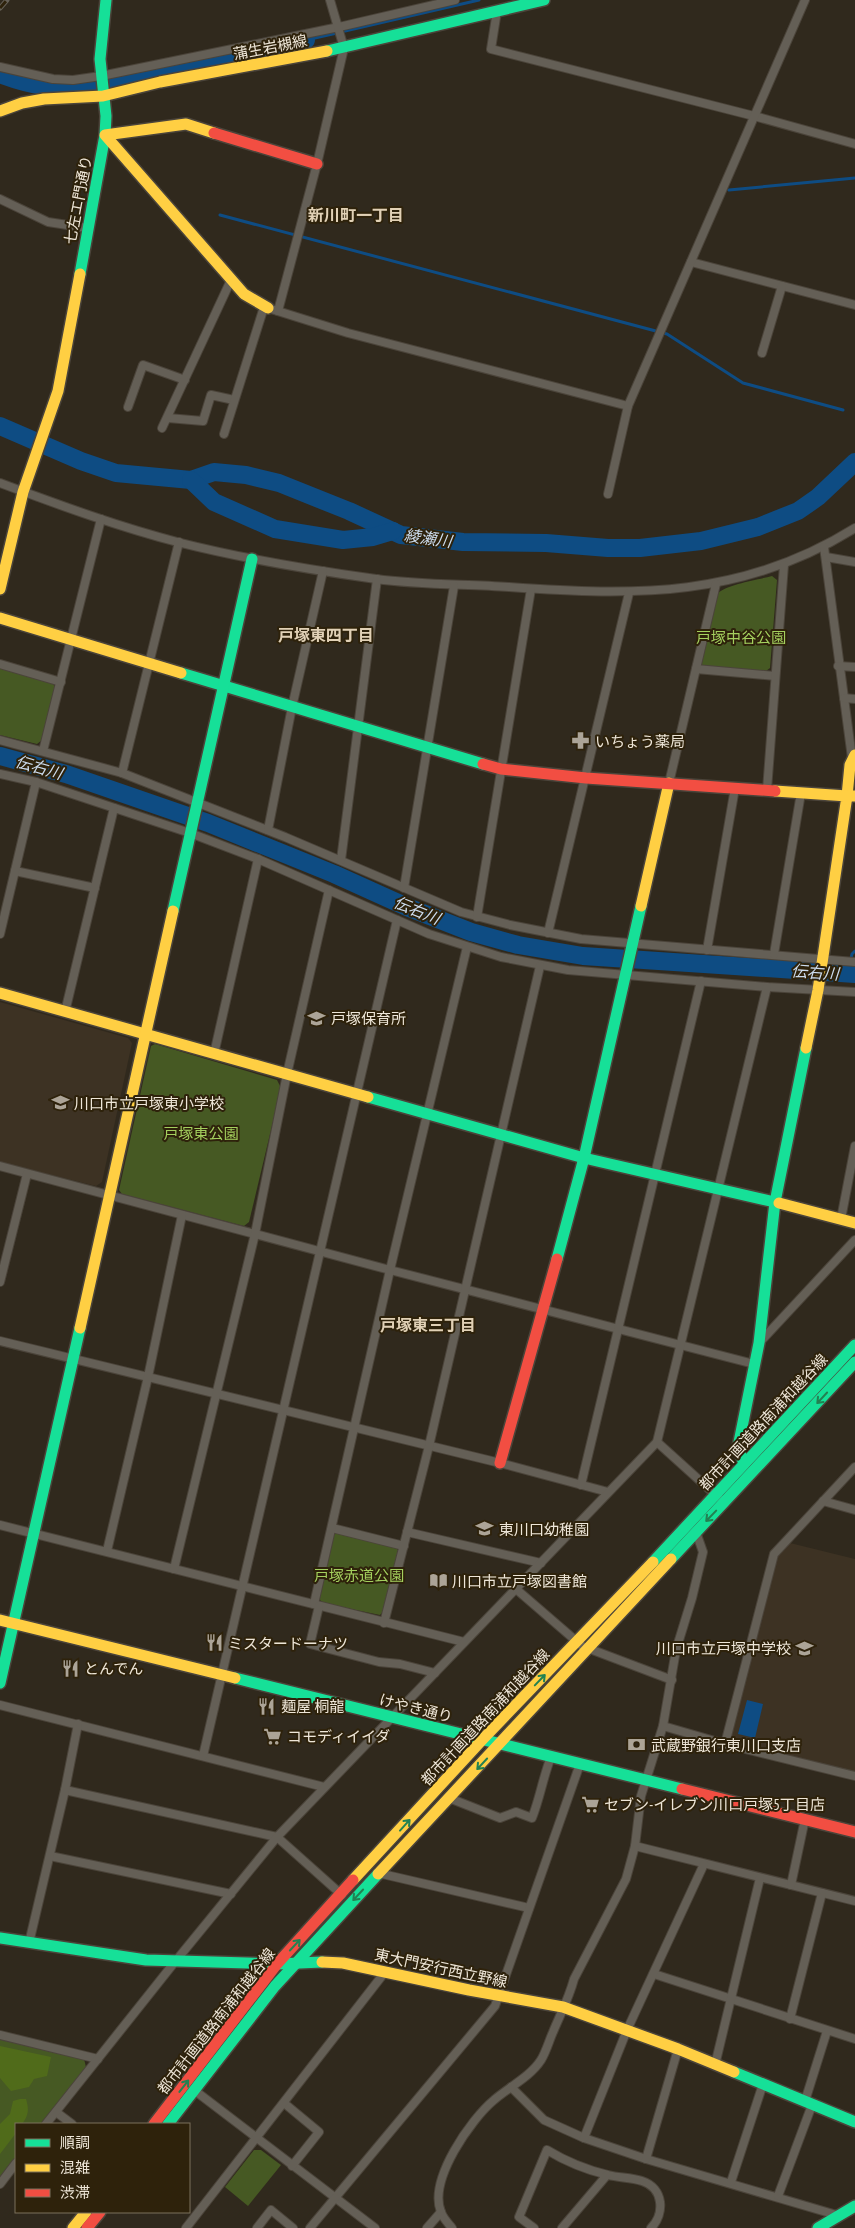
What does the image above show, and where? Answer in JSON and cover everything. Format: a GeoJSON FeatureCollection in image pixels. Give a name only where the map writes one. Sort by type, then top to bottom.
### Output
{"type":"FeatureCollection","features":[{"type":"Feature","properties":{"kind":"street","name":"七左エ門通り"},"geometry":{"type":"LineString","coordinates":[[0,590],[25,487],[55,403],[105,135],[106,116],[101,76],[101,36],[106,0]]}},
{"type":"Feature","properties":{"kind":"street"},"geometry":{"type":"LineString","coordinates":[[224,434],[234,400],[270,309],[317,164],[344,48],[330,0]]}},
{"type":"Feature","properties":{"kind":"street"},"geometry":{"type":"LineString","coordinates":[[0,67],[53,79],[74,80],[339,27],[455,0]]}},
{"type":"Feature","properties":{"kind":"street","name":"蒲生岩槻線"},"geometry":{"type":"LineString","coordinates":[[0,111],[44,99],[103,96],[160,82],[344,48],[544,0]]}},
{"type":"Feature","properties":{"kind":"street"},"geometry":{"type":"LineString","coordinates":[[608,494],[628,406],[805,0]]}},
{"type":"Feature","properties":{"kind":"street"},"geometry":{"type":"LineString","coordinates":[[497,11],[492,49],[754,116],[855,144]]}},
{"type":"Feature","properties":{"kind":"street"},"geometry":{"type":"LineString","coordinates":[[105,135],[186,124],[317,164]]}},
{"type":"Feature","properties":{"kind":"street"},"geometry":{"type":"LineString","coordinates":[[105,135],[230,280],[244,294],[270,309],[348,333],[628,406]]}},
{"type":"Feature","properties":{"kind":"street"},"geometry":{"type":"LineString","coordinates":[[0,199],[48,222],[87,228]]}},
{"type":"Feature","properties":{"kind":"street"},"geometry":{"type":"LineString","coordinates":[[691,262],[855,306]]}},
{"type":"Feature","properties":{"kind":"street"},"geometry":{"type":"LineString","coordinates":[[162,428],[230,280]]}},
{"type":"Feature","properties":{"kind":"street"},"geometry":{"type":"LineString","coordinates":[[762,354],[782,286]]}},
{"type":"Feature","properties":{"kind":"street"},"geometry":{"type":"LineString","coordinates":[[128,407],[143,365],[185,380]]}},
{"type":"Feature","properties":{"kind":"street"},"geometry":{"type":"LineString","coordinates":[[168,418],[203,421],[211,395],[234,400]]}},
{"type":"Feature","properties":{"kind":"street"},"geometry":{"type":"LineString","coordinates":[[0,483],[25,487],[101,519],[179,542],[252,559],[377,579],[454,586],[629,593],[675,590],[716,584],[784,565],[824,547],[855,528]]}},
{"type":"Feature","properties":{"kind":"street"},"geometry":{"type":"LineString","coordinates":[[43,751],[101,519]]}},
{"type":"Feature","properties":{"kind":"street"},"geometry":{"type":"LineString","coordinates":[[122,774],[179,542]]}},
{"type":"Feature","properties":{"kind":"street"},"geometry":{"type":"LineString","coordinates":[[744,1464],[738,1447],[759,1343],[775,1202],[818,990],[821,960],[851,796],[853,757],[838,666],[824,547]]}},
{"type":"Feature","properties":{"kind":"street"},"geometry":{"type":"LineString","coordinates":[[826,557],[855,562]]}},
{"type":"Feature","properties":{"kind":"street"},"geometry":{"type":"LineString","coordinates":[[0,1683],[252,559]]}},
{"type":"Feature","properties":{"kind":"street"},"geometry":{"type":"LineString","coordinates":[[767,790],[784,565]]}},
{"type":"Feature","properties":{"kind":"street"},"geometry":{"type":"LineString","coordinates":[[268,830],[292,707],[323,571]]}},
{"type":"Feature","properties":{"kind":"street"},"geometry":{"type":"LineString","coordinates":[[341,860],[377,579]]}},
{"type":"Feature","properties":{"kind":"street"},"geometry":{"type":"LineString","coordinates":[[500,1463],[544,1309],[584,1158],[716,584]]}},
{"type":"Feature","properties":{"kind":"street"},"geometry":{"type":"LineString","coordinates":[[404,888],[454,586]]}},
{"type":"Feature","properties":{"kind":"street"},"geometry":{"type":"LineString","coordinates":[[477,917],[531,589]]}},
{"type":"Feature","properties":{"kind":"street"},"geometry":{"type":"LineString","coordinates":[[548,933],[629,593]]}},
{"type":"Feature","properties":{"kind":"street"},"geometry":{"type":"LineString","coordinates":[[0,618],[501,769],[586,778],[851,796]]}},
{"type":"Feature","properties":{"kind":"street"},"geometry":{"type":"LineString","coordinates":[[0,664],[61,682]]}},
{"type":"Feature","properties":{"kind":"street"},"geometry":{"type":"LineString","coordinates":[[838,666],[855,668]]}},
{"type":"Feature","properties":{"kind":"street"},"geometry":{"type":"LineString","coordinates":[[696,669],[775,676]]}},
{"type":"Feature","properties":{"kind":"street"},"geometry":{"type":"LineString","coordinates":[[844,698],[855,699]]}},
{"type":"Feature","properties":{"kind":"street"},"geometry":{"type":"LineString","coordinates":[[0,740],[122,774],[196,806],[268,830],[477,917],[548,933],[633,947],[774,954],[855,962]]}},
{"type":"Feature","properties":{"kind":"street"},"geometry":{"type":"LineString","coordinates":[[0,774],[36,782],[114,808],[191,830],[397,920],[467,948],[540,966],[627,972],[767,987],[855,992]]}},
{"type":"Feature","properties":{"kind":"street"},"geometry":{"type":"LineString","coordinates":[[0,934],[36,782]]}},
{"type":"Feature","properties":{"kind":"street"},"geometry":{"type":"LineString","coordinates":[[707,950],[735,788]]}},
{"type":"Feature","properties":{"kind":"street"},"geometry":{"type":"LineString","coordinates":[[774,954],[801,793]]}},
{"type":"Feature","properties":{"kind":"street"},"geometry":{"type":"LineString","coordinates":[[65,1012],[114,808]]}},
{"type":"Feature","properties":{"kind":"street"},"geometry":{"type":"LineString","coordinates":[[214,1054],[258,859]]}},
{"type":"Feature","properties":{"kind":"street"},"geometry":{"type":"LineString","coordinates":[[15,871],[95,888]]}},
{"type":"Feature","properties":{"kind":"street"},"geometry":{"type":"LineString","coordinates":[[174,1569],[255,1234],[287,1074],[329,890]]}},
{"type":"Feature","properties":{"kind":"street"},"geometry":{"type":"LineString","coordinates":[[203,1756],[220,1675],[397,920]]}},
{"type":"Feature","properties":{"kind":"street"},"geometry":{"type":"LineString","coordinates":[[434,1673],[400,1664],[379,1662],[310,1644],[332,1528],[390,1270],[467,948]]}},
{"type":"Feature","properties":{"kind":"street"},"geometry":{"type":"LineString","coordinates":[[384,1622],[466,1290],[540,966]]}},
{"type":"Feature","properties":{"kind":"street"},"geometry":{"type":"LineString","coordinates":[[581,1485],[701,981]]}},
{"type":"Feature","properties":{"kind":"street"},"geometry":{"type":"LineString","coordinates":[[47,2123],[277,1837],[657,1442],[767,987]]}},
{"type":"Feature","properties":{"kind":"street"},"geometry":{"type":"LineString","coordinates":[[0,993],[584,1158],[719,1188],[841,1218],[855,1224]]}},
{"type":"Feature","properties":{"kind":"street"},"geometry":{"type":"LineString","coordinates":[[841,1218],[855,1146]]}},
{"type":"Feature","properties":{"kind":"street"},"geometry":{"type":"LineString","coordinates":[[0,1166],[319,1252],[754,1364]]}},
{"type":"Feature","properties":{"kind":"street"},"geometry":{"type":"LineString","coordinates":[[0,1282],[4,1248],[27,1174]]}},
{"type":"Feature","properties":{"kind":"street"},"geometry":{"type":"LineString","coordinates":[[107,1551],[148,1377],[182,1215]]}},
{"type":"Feature","properties":{"kind":"street"},"geometry":{"type":"LineString","coordinates":[[759,1343],[855,1240]]}},
{"type":"Feature","properties":{"kind":"street"},"geometry":{"type":"LineString","coordinates":[[0,1341],[500,1463],[608,1492]]}},
{"type":"Feature","properties":{"kind":"street","name":"都市計画道路南浦和越谷線"},"geometry":{"type":"LineString","coordinates":[[155,2123],[278,1964],[482,1740],[720,1499],[852,1359],[855,1345]]}},
{"type":"Feature","properties":{"kind":"street","name":"都市計画道路南浦和越谷線"},"geometry":{"type":"LineString","coordinates":[[169,2123],[295,1962],[590,1648],[696,1532],[744,1464],[852,1359]]}},
{"type":"Feature","properties":{"kind":"street"},"geometry":{"type":"LineString","coordinates":[[657,1442],[720,1499]]}},
{"type":"Feature","properties":{"kind":"street"},"geometry":{"type":"LineString","coordinates":[[725,1744],[774,1554],[855,1468]]}},
{"type":"Feature","properties":{"kind":"street"},"geometry":{"type":"LineString","coordinates":[[823,1501],[855,1510]]}},
{"type":"Feature","properties":{"kind":"street"},"geometry":{"type":"LineString","coordinates":[[0,1525],[464,1642]]}},
{"type":"Feature","properties":{"kind":"street"},"geometry":{"type":"LineString","coordinates":[[332,1528],[404,1546]]}},
{"type":"Feature","properties":{"kind":"street"},"geometry":{"type":"LineString","coordinates":[[407,1532],[541,1564]]}},
{"type":"Feature","properties":{"kind":"street"},"geometry":{"type":"LineString","coordinates":[[452,2228],[441,2212],[440,2189],[444,2174],[463,2136],[482,2110],[526,2076],[541,2061],[570,1994],[574,1980],[626,1879],[635,1846],[641,1796],[664,1726],[678,1638],[692,1598],[703,1552],[696,1532]]}},
{"type":"Feature","properties":{"kind":"street"},"geometry":{"type":"LineString","coordinates":[[516,1589],[577,1642],[672,1680]]}},
{"type":"Feature","properties":{"kind":"street","name":"けやき通り"},"geometry":{"type":"LineString","coordinates":[[0,1620],[855,1832]]}},
{"type":"Feature","properties":{"kind":"street"},"geometry":{"type":"LineString","coordinates":[[0,1705],[324,1787]]}},
{"type":"Feature","properties":{"kind":"street"},"geometry":{"type":"LineString","coordinates":[[29,1943],[65,1790],[78,1724]]}},
{"type":"Feature","properties":{"kind":"street"},"geometry":{"type":"LineString","coordinates":[[664,1726],[725,1744],[855,1776]]}},
{"type":"Feature","properties":{"kind":"street"},"geometry":{"type":"LineString","coordinates":[[449,1798],[500,1818],[516,1812],[532,1818],[551,1757]]}},
{"type":"Feature","properties":{"kind":"street"},"geometry":{"type":"LineString","coordinates":[[310,2228],[495,2006],[580,1764]]}},
{"type":"Feature","properties":{"kind":"street"},"geometry":{"type":"LineString","coordinates":[[65,1790],[277,1837],[342,1895]]}},
{"type":"Feature","properties":{"kind":"street"},"geometry":{"type":"LineString","coordinates":[[791,1885],[805,1819]]}},
{"type":"Feature","properties":{"kind":"street"},"geometry":{"type":"LineString","coordinates":[[635,1846],[855,1900]]}},
{"type":"Feature","properties":{"kind":"street"},"geometry":{"type":"LineString","coordinates":[[50,1856],[231,1894]]}},
{"type":"Feature","properties":{"kind":"street"},"geometry":{"type":"LineString","coordinates":[[584,2138],[628,2030],[704,1864]]}},
{"type":"Feature","properties":{"kind":"street"},"geometry":{"type":"LineString","coordinates":[[378,1873],[529,1908]]}},
{"type":"Feature","properties":{"kind":"street"},"geometry":{"type":"LineString","coordinates":[[715,2065],[760,1878]]}},
{"type":"Feature","properties":{"kind":"street"},"geometry":{"type":"LineString","coordinates":[[790,2019],[822,1893]]}},
{"type":"Feature","properties":{"kind":"street","name":"東大門安行西立野線"},"geometry":{"type":"LineString","coordinates":[[0,1938],[117,1956],[176,1961],[278,1964],[295,1962],[343,1963],[563,2007],[678,2049],[855,2122]]}},
{"type":"Feature","properties":{"kind":"street"},"geometry":{"type":"LineString","coordinates":[[186,2228],[385,1972]]}},
{"type":"Feature","properties":{"kind":"street"},"geometry":{"type":"LineString","coordinates":[[654,1974],[855,2039]]}},
{"type":"Feature","properties":{"kind":"street"},"geometry":{"type":"LineString","coordinates":[[778,2196],[808,2103],[827,2031]]}},
{"type":"Feature","properties":{"kind":"street"},"geometry":{"type":"LineString","coordinates":[[0,2035],[98,2059]]}},
{"type":"Feature","properties":{"kind":"street"},"geometry":{"type":"LineString","coordinates":[[646,2159],[678,2049]]}},
{"type":"Feature","properties":{"kind":"street"},"geometry":{"type":"LineString","coordinates":[[731,2182],[763,2084]]}},
{"type":"Feature","properties":{"kind":"street"},"geometry":{"type":"LineString","coordinates":[[511,2087],[544,2120],[584,2138],[646,2159],[731,2182],[840,2216]]}},
{"type":"Feature","properties":{"kind":"street"},"geometry":{"type":"LineString","coordinates":[[194,2090],[375,2228]]}},
{"type":"Feature","properties":{"kind":"street"},"geometry":{"type":"LineString","coordinates":[[284,2103],[319,2132],[292,2166]]}},
{"type":"Feature","properties":{"kind":"street"},"geometry":{"type":"LineString","coordinates":[[56,2112],[71,2123]]}},
{"type":"Feature","properties":{"kind":"street"},"geometry":{"type":"LineString","coordinates":[[534,2228],[519,2217],[547,2150],[561,2159],[607,2175],[644,2181],[656,2191],[661,2205],[661,2212],[650,2228]]}},
{"type":"Feature","properties":{"kind":"street"},"geometry":{"type":"LineString","coordinates":[[0,2184],[15,2164]]}},
{"type":"Feature","properties":{"kind":"street"},"geometry":{"type":"LineString","coordinates":[[562,2228],[607,2175]]}},
{"type":"Feature","properties":{"kind":"street"},"geometry":{"type":"LineString","coordinates":[[818,2228],[855,2206]]}},
{"type":"Feature","properties":{"kind":"street"},"geometry":{"type":"LineString","coordinates":[[257,2228],[271,2210],[293,2228]]}},
{"type":"Feature","properties":{"kind":"street"},"geometry":{"type":"LineString","coordinates":[[427,2228],[441,2212]]}},
{"type":"Feature","properties":{"kind":"street"},"geometry":{"type":"LineString","coordinates":[[74,2228],[85,2213]]}},
{"type":"Feature","properties":{"kind":"street"},"geometry":{"type":"LineString","coordinates":[[87,2228],[99,2213]]}},
{"type":"Feature","properties":{"kind":"shaded area","name":"川口市立戸塚東小学校"},"geometry":{"type":"Polygon","coordinates":[[[0,1002],[128,1038],[132,1043],[102,1182],[96,1186],[0,1162],[0,1002]]]}},
{"type":"Feature","properties":{"kind":"shaded area","name":"川口市立戸塚中学校"},"geometry":{"type":"Polygon","coordinates":[[[790,1543],[855,1559],[855,1772],[735,1742],[731,1737],[778,1554],[790,1543]]]}},
{"type":"Feature","properties":{"kind":"green space","name":"戸塚中谷公園"},"geometry":{"type":"Polygon","coordinates":[[[772,576],[777,580],[770,668],[766,671],[703,668],[701,665],[718,593],[736,585],[772,576]]]}},
{"type":"Feature","properties":{"kind":"green space"},"geometry":{"type":"Polygon","coordinates":[[[0,668],[53,684],[55,687],[42,740],[37,744],[0,735],[0,668]]]}},
{"type":"Feature","properties":{"kind":"green space","name":"戸塚東公園"},"geometry":{"type":"Polygon","coordinates":[[[155,1044],[277,1080],[281,1088],[249,1222],[244,1226],[122,1194],[119,1190],[151,1046],[155,1044]]]}},
{"type":"Feature","properties":{"kind":"green space","name":"戸塚赤道公園"},"geometry":{"type":"Polygon","coordinates":[[[337,1532],[395,1547],[399,1551],[384,1610],[380,1615],[322,1603],[319,1598],[333,1535],[337,1532]]]}},
{"type":"Feature","properties":{"kind":"green space"},"geometry":{"type":"Polygon","coordinates":[[[0,2039],[84,2059],[86,2067],[43,2123],[15,2123],[15,2158],[0,2178],[0,2039]]]}},
{"type":"Feature","properties":{"kind":"green space"},"geometry":{"type":"Polygon","coordinates":[[[0,2046],[51,2057],[47,2076],[34,2079],[29,2087],[11,2091],[0,2078],[0,2046]]]}},
{"type":"Feature","properties":{"kind":"green space"},"geometry":{"type":"Polygon","coordinates":[[[26,2099],[27,2115],[23,2123],[15,2123],[15,2134],[0,2154],[0,2124],[10,2114],[13,2101],[26,2099]]]}},
{"type":"Feature","properties":{"kind":"green space"},"geometry":{"type":"Polygon","coordinates":[[[254,2150],[261,2150],[281,2165],[248,2206],[225,2187],[254,2150]]]}},
{"type":"Feature","properties":{"kind":"water"},"geometry":{"type":"Polygon","coordinates":[[[747,1700],[763,1704],[755,1738],[738,1734],[747,1700]]]}},
{"type":"Feature","properties":{"kind":"waterway"},"geometry":{"type":"LineString","coordinates":[[345,31],[479,0]]}},
{"type":"Feature","properties":{"kind":"waterway"},"geometry":{"type":"LineString","coordinates":[[306,40],[337,33]]}},
{"type":"Feature","properties":{"kind":"waterway"},"geometry":{"type":"LineString","coordinates":[[109,83],[273,49],[306,40]]}},
{"type":"Feature","properties":{"kind":"waterway"},"geometry":{"type":"LineString","coordinates":[[0,74],[22,81],[58,88],[94,86]]}},
{"type":"Feature","properties":{"kind":"waterway"},"geometry":{"type":"LineString","coordinates":[[729,190],[855,178]]}},
{"type":"Feature","properties":{"kind":"waterway"},"geometry":{"type":"LineString","coordinates":[[220,215],[667,334],[743,383],[843,410]]}},
{"type":"Feature","properties":{"kind":"waterway","name":"綾瀬川"},"geometry":{"type":"LineString","coordinates":[[0,426],[81,461],[116,473],[191,480],[214,472],[246,475],[279,483],[349,511],[401,535],[463,542],[546,543],[608,548],[640,548],[701,541],[758,527],[798,511],[818,497],[855,462]]}},
{"type":"Feature","properties":{"kind":"waterway"},"geometry":{"type":"LineString","coordinates":[[191,480],[214,502],[275,529],[343,540],[373,537],[393,531]]}},
{"type":"Feature","properties":{"kind":"waterway","name":"伝右川"},"geometry":{"type":"LineString","coordinates":[[0,756],[66,774],[208,823],[334,874],[407,907],[471,932],[518,945],[583,956],[855,974]]}},
{"type":"Feature","properties":{"kind":"waterway"},"geometry":{"type":"LineString","coordinates":[[847,974],[852,954],[855,951]]}},
{"type":"Feature","properties":{"kind":"railway"},"geometry":{"type":"LineString","coordinates":[[0,8],[7,0]]}},
{"type":"Feature","properties":{"kind":"traffic: fast"},"geometry":{"type":"LineString","coordinates":[[80,274],[105,135],[106,116],[100,59],[106,0]]}},
{"type":"Feature","properties":{"kind":"traffic: fast"},"geometry":{"type":"LineString","coordinates":[[327,51],[544,0]]}},
{"type":"Feature","properties":{"kind":"traffic: fast"},"geometry":{"type":"LineString","coordinates":[[173,911],[252,559]]}},
{"type":"Feature","properties":{"kind":"traffic: fast"},"geometry":{"type":"LineString","coordinates":[[181,673],[483,764]]}},
{"type":"Feature","properties":{"kind":"traffic: fast"},"geometry":{"type":"LineString","coordinates":[[557,1259],[584,1158],[641,906]]}},
{"type":"Feature","properties":{"kind":"traffic: fast"},"geometry":{"type":"LineString","coordinates":[[744,1464],[738,1447],[759,1343],[775,1202],[806,1048]]}},
{"type":"Feature","properties":{"kind":"traffic: fast"},"geometry":{"type":"LineString","coordinates":[[368,1097],[584,1158],[779,1203]]}},
{"type":"Feature","properties":{"kind":"traffic: fast"},"geometry":{"type":"LineString","coordinates":[[0,1683],[80,1328]]}},
{"type":"Feature","properties":{"kind":"traffic: fast"},"geometry":{"type":"LineString","coordinates":[[653,1562],[855,1345]]}},
{"type":"Feature","properties":{"kind":"traffic: fast"},"geometry":{"type":"LineString","coordinates":[[671,1559],[855,1362]]}},
{"type":"Feature","properties":{"kind":"traffic: fast"},"geometry":{"type":"LineString","coordinates":[[235,1678],[682,1789]]}},
{"type":"Feature","properties":{"kind":"traffic: fast"},"geometry":{"type":"LineString","coordinates":[[169,2123],[275,1986],[378,1874]]}},
{"type":"Feature","properties":{"kind":"traffic: fast"},"geometry":{"type":"LineString","coordinates":[[0,1938],[146,1960],[277,1964],[322,1962]]}},
{"type":"Feature","properties":{"kind":"traffic: fast"},"geometry":{"type":"LineString","coordinates":[[734,2072],[855,2122]]}},
{"type":"Feature","properties":{"kind":"traffic: fast"},"geometry":{"type":"LineString","coordinates":[[818,2228],[855,2206]]}},
{"type":"Feature","properties":{"kind":"traffic: slow"},"geometry":{"type":"LineString","coordinates":[[0,111],[22,103],[44,99],[103,96],[160,82],[327,51]]}},
{"type":"Feature","properties":{"kind":"traffic: slow"},"geometry":{"type":"LineString","coordinates":[[214,133],[186,124],[105,135],[244,294],[268,308]]}},
{"type":"Feature","properties":{"kind":"traffic: slow"},"geometry":{"type":"LineString","coordinates":[[0,589],[23,492],[58,391],[80,274]]}},
{"type":"Feature","properties":{"kind":"traffic: slow"},"geometry":{"type":"LineString","coordinates":[[0,618],[181,673]]}},
{"type":"Feature","properties":{"kind":"traffic: slow"},"geometry":{"type":"LineString","coordinates":[[855,755],[850,765],[847,796],[855,796]]}},
{"type":"Feature","properties":{"kind":"traffic: slow"},"geometry":{"type":"LineString","coordinates":[[641,906],[669,783]]}},
{"type":"Feature","properties":{"kind":"traffic: slow"},"geometry":{"type":"LineString","coordinates":[[775,791],[847,796],[818,990],[806,1048]]}},
{"type":"Feature","properties":{"kind":"traffic: slow"},"geometry":{"type":"LineString","coordinates":[[80,1328],[173,911]]}},
{"type":"Feature","properties":{"kind":"traffic: slow"},"geometry":{"type":"LineString","coordinates":[[0,993],[368,1097]]}},
{"type":"Feature","properties":{"kind":"traffic: slow"},"geometry":{"type":"LineString","coordinates":[[779,1203],[855,1223]]}},
{"type":"Feature","properties":{"kind":"traffic: slow"},"geometry":{"type":"LineString","coordinates":[[378,1874],[671,1559]]}},
{"type":"Feature","properties":{"kind":"traffic: slow"},"geometry":{"type":"LineString","coordinates":[[353,1880],[482,1740],[653,1562]]}},
{"type":"Feature","properties":{"kind":"traffic: slow"},"geometry":{"type":"LineString","coordinates":[[0,1620],[235,1678]]}},
{"type":"Feature","properties":{"kind":"traffic: slow"},"geometry":{"type":"LineString","coordinates":[[322,1962],[343,1963],[469,1990],[563,2007],[678,2049],[734,2072]]}},
{"type":"Feature","properties":{"kind":"traffic: slow"},"geometry":{"type":"LineString","coordinates":[[73,2228],[85,2213]]}},
{"type":"Feature","properties":{"kind":"traffic: jam"},"geometry":{"type":"LineString","coordinates":[[214,133],[317,164]]}},
{"type":"Feature","properties":{"kind":"traffic: jam"},"geometry":{"type":"LineString","coordinates":[[483,764],[501,769],[586,778],[775,791]]}},
{"type":"Feature","properties":{"kind":"traffic: jam"},"geometry":{"type":"LineString","coordinates":[[500,1463],[557,1259]]}},
{"type":"Feature","properties":{"kind":"traffic: jam"},"geometry":{"type":"LineString","coordinates":[[682,1789],[855,1832]]}},
{"type":"Feature","properties":{"kind":"traffic: jam"},"geometry":{"type":"LineString","coordinates":[[155,2123],[277,1964],[353,1880]]}},
{"type":"Feature","properties":{"kind":"traffic: jam"},"geometry":{"type":"LineString","coordinates":[[87,2228],[99,2213]]}},
{"type":"Feature","properties":{"kind":"place","name":"いちょう薬局"},"geometry":{"type":"Point","coordinates":[581,741]}},
{"type":"Feature","properties":{"kind":"place","name":"戸塚保育所"},"geometry":{"type":"Point","coordinates":[317,1018]}},
{"type":"Feature","properties":{"kind":"place","name":"川口市立戸塚東小学校"},"geometry":{"type":"Point","coordinates":[60,1103]}},
{"type":"Feature","properties":{"kind":"place","name":"東川口幼稚園"},"geometry":{"type":"Point","coordinates":[485,1529]}},
{"type":"Feature","properties":{"kind":"place","name":"川口市立戸塚図書館"},"geometry":{"type":"Point","coordinates":[438,1581]}},
{"type":"Feature","properties":{"kind":"place","name":"ミスタードーナツ"},"geometry":{"type":"Point","coordinates":[214,1643]}},
{"type":"Feature","properties":{"kind":"place","name":"川口市立戸塚中学校"},"geometry":{"type":"Point","coordinates":[805,1648]}},
{"type":"Feature","properties":{"kind":"place","name":"とんでん"},"geometry":{"type":"Point","coordinates":[70,1668]}},
{"type":"Feature","properties":{"kind":"place","name":"麺屋 桐龍"},"geometry":{"type":"Point","coordinates":[267,1706]}},
{"type":"Feature","properties":{"kind":"place","name":"コモディイイダ"},"geometry":{"type":"Point","coordinates":[273,1736]}},
{"type":"Feature","properties":{"kind":"place","name":"武蔵野銀行東川口支店"},"geometry":{"type":"Point","coordinates":[637,1745]}},
{"type":"Feature","properties":{"kind":"place","name":"セブン-イレブン川口戸塚5丁目店"},"geometry":{"type":"Point","coordinates":[590,1804]}},
{"type":"Feature","properties":{"kind":"district","name":"新川町一丁目"},"geometry":{"type":"Point","coordinates":[356,215]}},
{"type":"Feature","properties":{"kind":"district","name":"戸塚東四丁目"},"geometry":{"type":"Point","coordinates":[326,635]}},
{"type":"Feature","properties":{"kind":"district","name":"戸塚東三丁目"},"geometry":{"type":"Point","coordinates":[428,1325]}}]}
